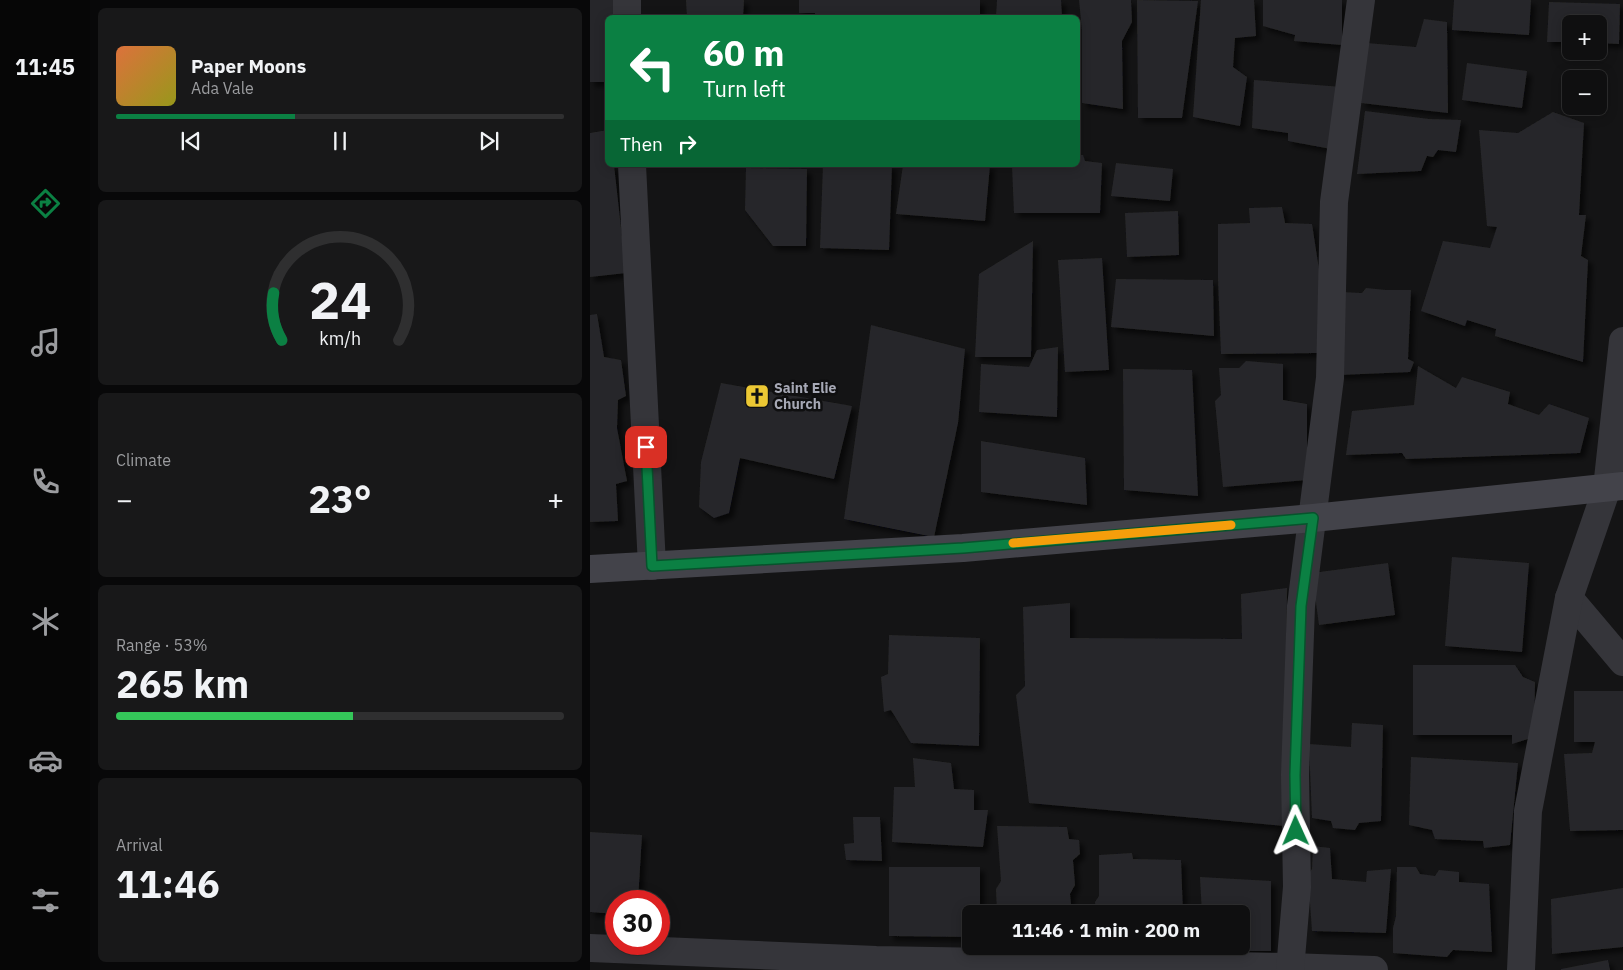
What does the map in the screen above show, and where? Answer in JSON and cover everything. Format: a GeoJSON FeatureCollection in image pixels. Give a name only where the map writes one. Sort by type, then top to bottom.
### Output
{"type":"FeatureCollection","features":[{"type":"Feature","properties":{"kind":"street"},"geometry":{"type":"LineString","coordinates":[[627,0],[627,15]]}},
{"type":"Feature","properties":{"kind":"street"},"geometry":{"type":"LineString","coordinates":[[1290,968],[1296,887],[1295,775],[1301,606],[1330,378],[1334,202],[1361,0]]}},
{"type":"Feature","properties":{"kind":"street"},"geometry":{"type":"LineString","coordinates":[[632,167],[652,566]]}},
{"type":"Feature","properties":{"kind":"street"},"geometry":{"type":"LineString","coordinates":[[1521,970],[1528,811],[1569,598],[1615,487],[1623,341]]}},
{"type":"Feature","properties":{"kind":"street"},"geometry":{"type":"LineString","coordinates":[[590,569],[963,548],[1313,518],[1615,487]]}},
{"type":"Feature","properties":{"kind":"street"},"geometry":{"type":"LineString","coordinates":[[1569,598],[1623,662]]}},
{"type":"Feature","properties":{"kind":"street"},"geometry":{"type":"LineString","coordinates":[[590,948],[691,961],[876,960],[1374,970]]}},
{"type":"Feature","properties":{"kind":"building"},"geometry":{"type":"Polygon","coordinates":[[[590,0],[614,0],[615,15],[605,15],[605,82],[590,82],[590,0]]]}},
{"type":"Feature","properties":{"kind":"building"},"geometry":{"type":"Polygon","coordinates":[[[686,0],[744,0],[743,15],[687,15],[686,0]]]}},
{"type":"Feature","properties":{"kind":"building"},"geometry":{"type":"Polygon","coordinates":[[[799,0],[980,0],[980,15],[815,15],[815,13],[799,13],[799,0]]]}},
{"type":"Feature","properties":{"kind":"building"},"geometry":{"type":"Polygon","coordinates":[[[997,0],[1061,0],[1062,15],[996,15],[997,0]]]}},
{"type":"Feature","properties":{"kind":"building"},"geometry":{"type":"Polygon","coordinates":[[[1079,0],[1131,0],[1132,22],[1122,41],[1123,109],[1082,103],[1082,30],[1079,0]]]}},
{"type":"Feature","properties":{"kind":"building"},"geometry":{"type":"Polygon","coordinates":[[[1137,0],[1198,1],[1182,118],[1138,118],[1137,0]]]}},
{"type":"Feature","properties":{"kind":"building"},"geometry":{"type":"Polygon","coordinates":[[[1201,0],[1254,0],[1256,36],[1235,38],[1233,67],[1247,77],[1240,126],[1193,117],[1201,0]]]}},
{"type":"Feature","properties":{"kind":"building"},"geometry":{"type":"Polygon","coordinates":[[[1263,0],[1342,0],[1342,45],[1294,41],[1295,35],[1263,26],[1263,0]]]}},
{"type":"Feature","properties":{"kind":"building"},"geometry":{"type":"Polygon","coordinates":[[[1454,0],[1531,0],[1529,35],[1452,30],[1454,0]]]}},
{"type":"Feature","properties":{"kind":"building"},"geometry":{"type":"Polygon","coordinates":[[[1549,2],[1620,4],[1619,44],[1607,43],[1607,15],[1562,15],[1562,42],[1547,42],[1549,2]]]}},
{"type":"Feature","properties":{"kind":"building"},"geometry":{"type":"Polygon","coordinates":[[[1424,19],[1447,22],[1448,113],[1361,103],[1366,43],[1416,47],[1424,19]]]}},
{"type":"Feature","properties":{"kind":"building"},"geometry":{"type":"Polygon","coordinates":[[[1467,63],[1527,71],[1522,108],[1462,100],[1467,63]]]}},
{"type":"Feature","properties":{"kind":"building"},"geometry":{"type":"Polygon","coordinates":[[[1254,80],[1342,87],[1331,149],[1288,141],[1288,133],[1252,128],[1254,80]]]}},
{"type":"Feature","properties":{"kind":"building"},"geometry":{"type":"Polygon","coordinates":[[[1365,111],[1429,119],[1461,120],[1456,152],[1438,150],[1433,157],[1427,156],[1421,171],[1357,174],[1365,111]]]}},
{"type":"Feature","properties":{"kind":"building"},"geometry":{"type":"Polygon","coordinates":[[[1553,112],[1584,123],[1579,215],[1586,215],[1581,256],[1588,260],[1583,362],[1495,336],[1496,329],[1467,320],[1465,326],[1421,311],[1443,241],[1490,248],[1497,227],[1487,226],[1479,130],[1518,133],[1553,112]]]}},
{"type":"Feature","properties":{"kind":"building"},"geometry":{"type":"Polygon","coordinates":[[[605,130],[605,167],[614,167],[626,273],[590,277],[590,133],[605,130]]]}},
{"type":"Feature","properties":{"kind":"building"},"geometry":{"type":"Polygon","coordinates":[[[1080,155],[1083,155],[1085,161],[1102,163],[1100,213],[1014,213],[1012,167],[1080,167],[1080,155]]]}},
{"type":"Feature","properties":{"kind":"building"},"geometry":{"type":"Polygon","coordinates":[[[1116,163],[1173,169],[1170,201],[1111,196],[1116,163]]]}},
{"type":"Feature","properties":{"kind":"building"},"geometry":{"type":"Polygon","coordinates":[[[823,167],[892,167],[889,250],[820,248],[823,167]]]}},
{"type":"Feature","properties":{"kind":"building"},"geometry":{"type":"Polygon","coordinates":[[[903,167],[990,167],[985,221],[896,214],[903,167]]]}},
{"type":"Feature","properties":{"kind":"building"},"geometry":{"type":"Polygon","coordinates":[[[746,168],[807,169],[806,246],[773,246],[745,210],[746,168]]]}},
{"type":"Feature","properties":{"kind":"building"},"geometry":{"type":"Polygon","coordinates":[[[1282,207],[1285,223],[1312,224],[1322,289],[1319,353],[1221,354],[1218,224],[1250,223],[1249,208],[1282,207]]]}},
{"type":"Feature","properties":{"kind":"building"},"geometry":{"type":"Polygon","coordinates":[[[1178,211],[1179,255],[1127,257],[1125,213],[1178,211]]]}},
{"type":"Feature","properties":{"kind":"building"},"geometry":{"type":"Polygon","coordinates":[[[1033,241],[1031,357],[975,357],[979,274],[1033,241]]]}},
{"type":"Feature","properties":{"kind":"building"},"geometry":{"type":"Polygon","coordinates":[[[1102,258],[1109,370],[1065,372],[1058,260],[1102,258]]]}},
{"type":"Feature","properties":{"kind":"building"},"geometry":{"type":"Polygon","coordinates":[[[1116,279],[1213,280],[1214,336],[1111,327],[1116,279]]]}},
{"type":"Feature","properties":{"kind":"building"},"geometry":{"type":"Polygon","coordinates":[[[1366,288],[1411,290],[1408,359],[1414,362],[1410,372],[1338,375],[1340,292],[1362,293],[1366,288]]]}},
{"type":"Feature","properties":{"kind":"building"},"geometry":{"type":"Polygon","coordinates":[[[597,314],[604,357],[621,360],[626,396],[618,400],[617,428],[627,481],[616,484],[618,521],[590,522],[590,315],[597,314]]]}},
{"type":"Feature","properties":{"kind":"building"},"geometry":{"type":"Polygon","coordinates":[[[871,325],[965,349],[958,423],[934,537],[844,519],[871,325]]]}},
{"type":"Feature","properties":{"kind":"building"},"geometry":{"type":"Polygon","coordinates":[[[1058,347],[1057,417],[979,412],[981,364],[1029,367],[1037,350],[1058,347]]]}},
{"type":"Feature","properties":{"kind":"building"},"geometry":{"type":"Polygon","coordinates":[[[1246,361],[1283,364],[1283,400],[1307,404],[1307,480],[1223,487],[1215,401],[1221,395],[1219,368],[1239,368],[1246,361]]]}},
{"type":"Feature","properties":{"kind":"building"},"geometry":{"type":"Polygon","coordinates":[[[1418,366],[1456,388],[1462,377],[1510,392],[1508,404],[1539,415],[1549,404],[1589,418],[1580,453],[1406,459],[1402,453],[1346,455],[1352,411],[1414,405],[1418,366]]]}},
{"type":"Feature","properties":{"kind":"building"},"geometry":{"type":"Polygon","coordinates":[[[1123,369],[1192,370],[1198,496],[1124,490],[1123,369]]]}},
{"type":"Feature","properties":{"kind":"building"},"geometry":{"type":"Polygon","coordinates":[[[721,383],[852,406],[834,479],[740,458],[729,513],[714,518],[699,507],[701,462],[721,383]]]}},
{"type":"Feature","properties":{"kind":"building"},"geometry":{"type":"Polygon","coordinates":[[[981,441],[1085,458],[1087,505],[981,492],[981,441]]]}},
{"type":"Feature","properties":{"kind":"building"},"geometry":{"type":"Polygon","coordinates":[[[1452,557],[1529,563],[1522,652],[1445,646],[1452,557]]]}},
{"type":"Feature","properties":{"kind":"building"},"geometry":{"type":"Polygon","coordinates":[[[1388,563],[1395,615],[1319,625],[1312,573],[1388,563]]]}},
{"type":"Feature","properties":{"kind":"building"},"geometry":{"type":"Polygon","coordinates":[[[1287,588],[1285,826],[1029,803],[1016,695],[1025,686],[1023,607],[1070,603],[1070,638],[1242,639],[1241,594],[1287,588]]]}},
{"type":"Feature","properties":{"kind":"building"},"geometry":{"type":"Polygon","coordinates":[[[889,635],[980,638],[979,746],[911,743],[891,710],[884,712],[881,677],[888,674],[889,635]]]}},
{"type":"Feature","properties":{"kind":"building"},"geometry":{"type":"Polygon","coordinates":[[[1413,665],[1515,665],[1523,677],[1535,682],[1534,737],[1512,744],[1512,735],[1413,735],[1413,665]]]}},
{"type":"Feature","properties":{"kind":"building"},"geometry":{"type":"Polygon","coordinates":[[[1574,691],[1623,691],[1623,830],[1570,831],[1564,754],[1592,753],[1595,742],[1574,742],[1574,691]]]}},
{"type":"Feature","properties":{"kind":"building"},"geometry":{"type":"Polygon","coordinates":[[[1352,723],[1383,725],[1381,821],[1359,823],[1355,830],[1333,828],[1331,821],[1312,818],[1309,744],[1351,747],[1352,723]]]}},
{"type":"Feature","properties":{"kind":"building"},"geometry":{"type":"Polygon","coordinates":[[[1411,757],[1518,763],[1510,845],[1484,848],[1483,841],[1435,839],[1432,830],[1409,825],[1411,757]]]}},
{"type":"Feature","properties":{"kind":"building"},"geometry":{"type":"Polygon","coordinates":[[[913,758],[951,763],[954,789],[974,790],[974,810],[988,810],[983,847],[892,842],[894,787],[915,787],[913,758]]]}},
{"type":"Feature","properties":{"kind":"building"},"geometry":{"type":"Polygon","coordinates":[[[853,817],[880,817],[882,861],[846,860],[844,844],[854,843],[853,817]]]}},
{"type":"Feature","properties":{"kind":"building"},"geometry":{"type":"Polygon","coordinates":[[[997,826],[1067,827],[1069,839],[1079,840],[1080,854],[1073,860],[1075,885],[1070,894],[1071,905],[997,905],[996,889],[1001,881],[997,826]]]}},
{"type":"Feature","properties":{"kind":"building"},"geometry":{"type":"Polygon","coordinates":[[[590,832],[642,835],[639,890],[605,890],[605,913],[590,912],[590,832]]]}},
{"type":"Feature","properties":{"kind":"building"},"geometry":{"type":"Polygon","coordinates":[[[1313,846],[1330,848],[1332,879],[1366,882],[1367,871],[1391,869],[1386,933],[1312,931],[1308,875],[1312,869],[1313,846]]]}},
{"type":"Feature","properties":{"kind":"building"},"geometry":{"type":"Polygon","coordinates":[[[1132,853],[1133,859],[1181,860],[1183,905],[1095,905],[1099,896],[1099,855],[1132,853]]]}},
{"type":"Feature","properties":{"kind":"building"},"geometry":{"type":"Polygon","coordinates":[[[889,867],[980,867],[980,905],[962,905],[962,937],[889,936],[889,867]]]}},
{"type":"Feature","properties":{"kind":"building"},"geometry":{"type":"Polygon","coordinates":[[[1397,867],[1416,867],[1420,874],[1435,876],[1439,870],[1459,872],[1459,882],[1489,884],[1492,952],[1453,950],[1447,957],[1393,953],[1397,867]]]}},
{"type":"Feature","properties":{"kind":"building"},"geometry":{"type":"Polygon","coordinates":[[[1200,877],[1271,881],[1271,951],[1250,951],[1250,905],[1202,905],[1200,877]]]}},
{"type":"Feature","properties":{"kind":"building"},"geometry":{"type":"Polygon","coordinates":[[[1623,888],[1623,947],[1552,954],[1551,899],[1623,888]]]}},
{"type":"Feature","properties":{"kind":"building"},"geometry":{"type":"Polygon","coordinates":[[[1608,960],[1610,970],[1561,970],[1561,969],[1608,960]]]}},
{"type":"Feature","properties":{"kind":"slow traffic"},"geometry":{"type":"LineString","coordinates":[[1013,543],[1231,525]]}},
{"type":"Feature","properties":{"kind":"place","name":"Saint Elie Church"},"geometry":{"type":"Point","coordinates":[757,396]}},
{"type":"Feature","properties":{"kind":"route"},"geometry":{"type":"LineString","coordinates":[[646,447],[652,566],[963,548],[1313,518],[1301,606],[1295,775],[1296,831]]}}]}
